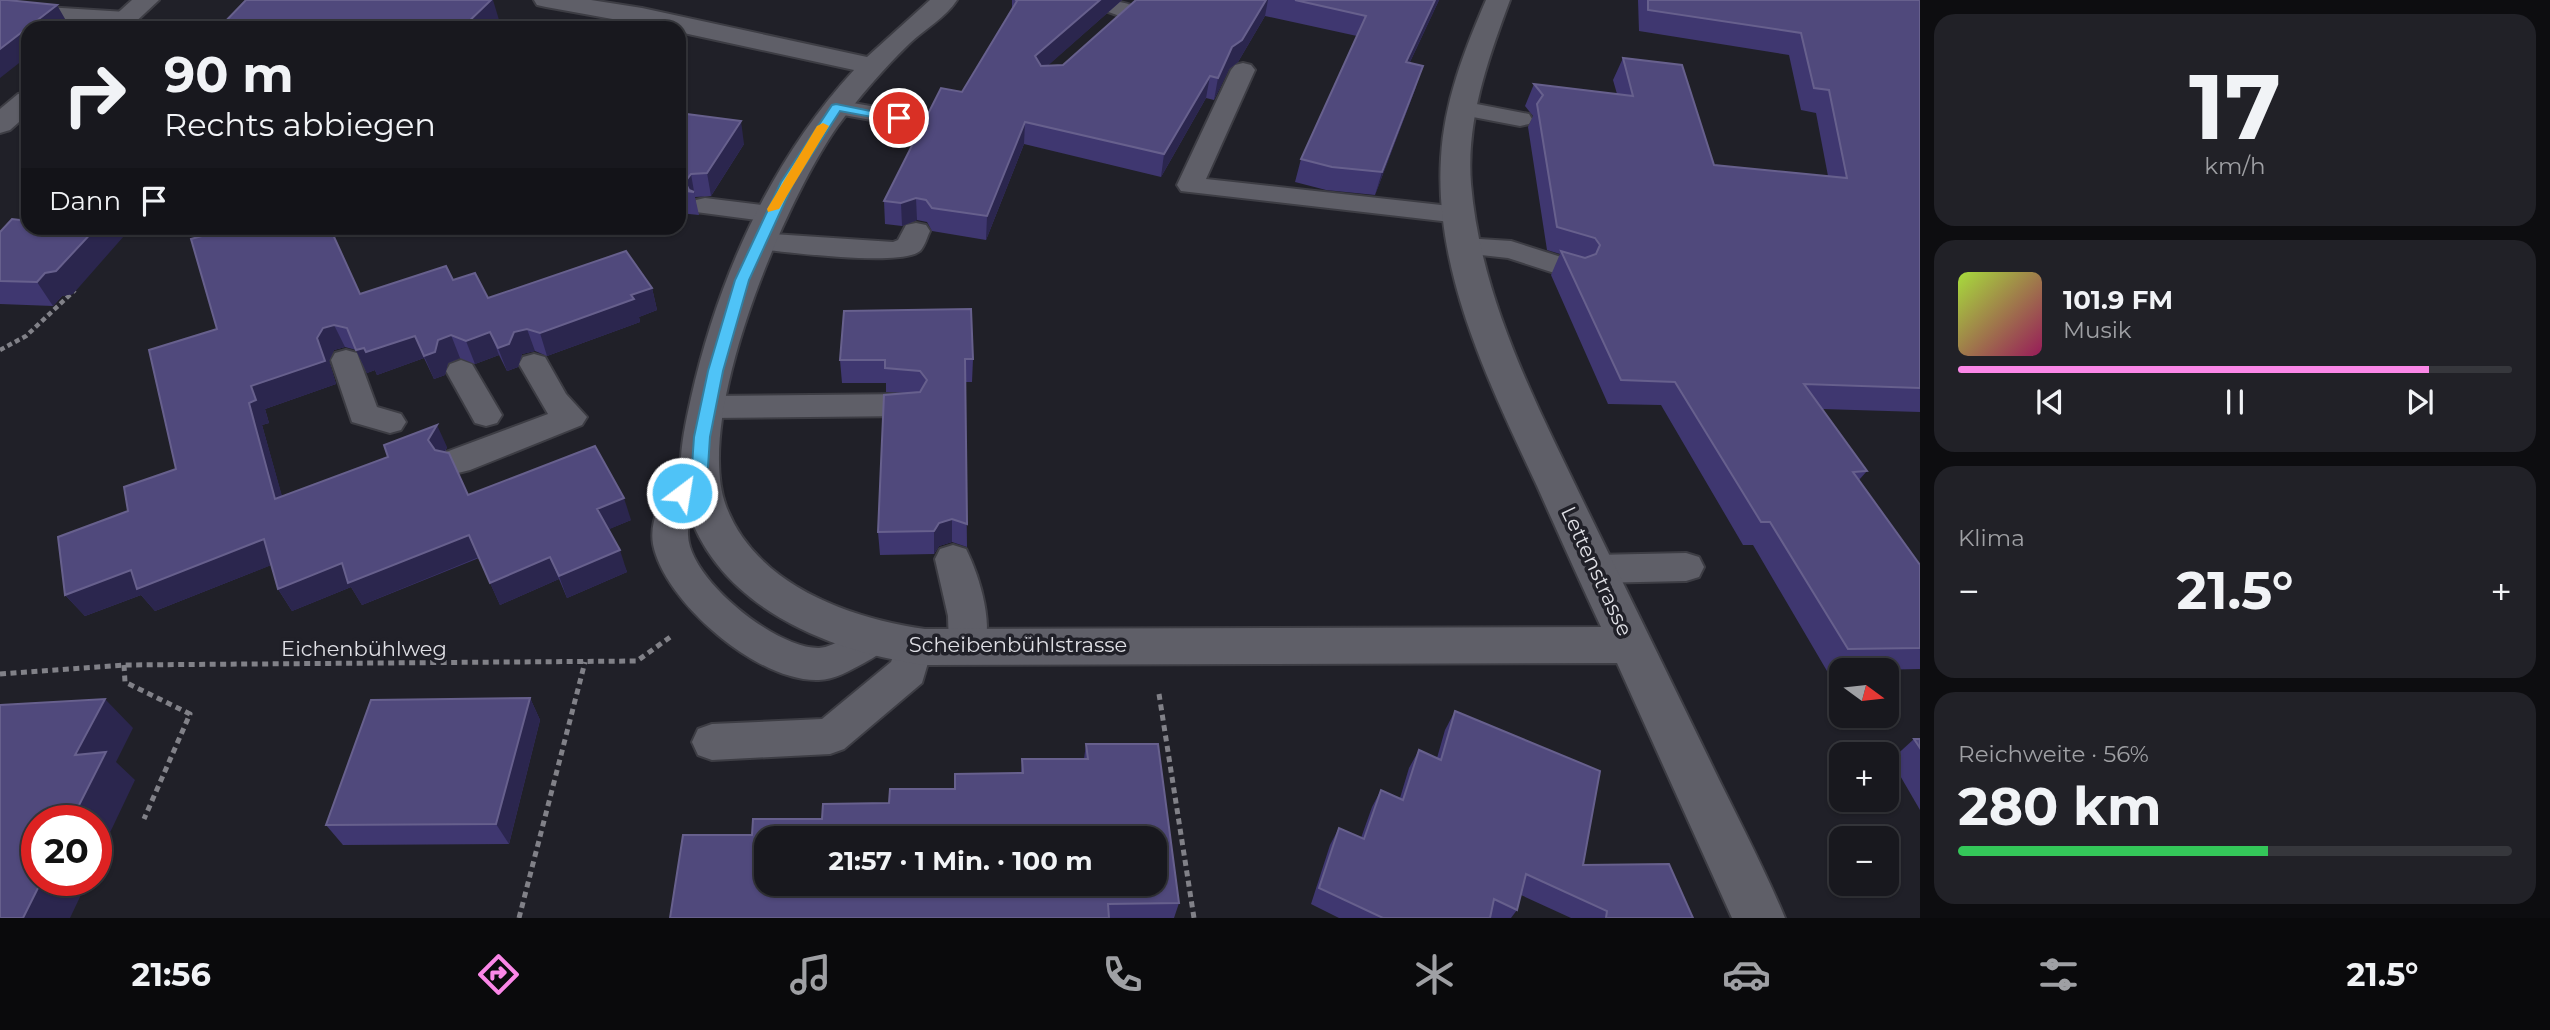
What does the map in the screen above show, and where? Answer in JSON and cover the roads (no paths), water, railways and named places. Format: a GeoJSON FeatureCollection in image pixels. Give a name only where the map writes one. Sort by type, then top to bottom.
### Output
{"type":"FeatureCollection","features":[{"type":"Feature","properties":{"kind":"street"},"geometry":{"type":"LineString","coordinates":[[122,21],[147,0]]}},
{"type":"Feature","properties":{"kind":"street"},"geometry":{"type":"LineString","coordinates":[[546,0],[665,21]]}},
{"type":"Feature","properties":{"kind":"street","name":"Scheibenbühlstrasse"},"geometry":{"type":"LineString","coordinates":[[945,0],[871,66],[836,107],[805,154],[764,227],[730,316],[708,407],[700,467],[702,492],[711,518],[740,562],[760,582],[801,612],[845,631],[914,646],[1632,645]]}},
{"type":"Feature","properties":{"kind":"street"},"geometry":{"type":"LineString","coordinates":[[1098,0],[1126,13]]}},
{"type":"Feature","properties":{"kind":"street","name":"Lettenstrasse"},"geometry":{"type":"LineString","coordinates":[[1498,0],[1474,58],[1461,108],[1455,155],[1464,243],[1483,315],[1514,396],[1759,918]]}},
{"type":"Feature","properties":{"kind":"street"},"geometry":{"type":"LineString","coordinates":[[686,26],[871,66]]}},
{"type":"Feature","properties":{"kind":"street"},"geometry":{"type":"LineString","coordinates":[[0,124],[21,106]]}},
{"type":"Feature","properties":{"kind":"lane"},"geometry":{"type":"LineString","coordinates":[[46,14],[104,21]]}},
{"type":"Feature","properties":{"kind":"lane"},"geometry":{"type":"LineString","coordinates":[[1243,70],[1190,185],[1464,243]]}},
{"type":"Feature","properties":{"kind":"lane"},"geometry":{"type":"LineString","coordinates":[[836,107],[899,118]]}},
{"type":"Feature","properties":{"kind":"lane"},"geometry":{"type":"LineString","coordinates":[[1461,108],[1520,119]]}},
{"type":"Feature","properties":{"kind":"lane"},"geometry":{"type":"LineString","coordinates":[[705,206],[764,227],[896,251],[910,245],[916,231]]}},
{"type":"Feature","properties":{"kind":"lane"},"geometry":{"type":"LineString","coordinates":[[346,359],[363,414],[390,422]]}},
{"type":"Feature","properties":{"kind":"lane"},"geometry":{"type":"LineString","coordinates":[[458,461],[571,417],[554,401],[534,364]]}},
{"type":"Feature","properties":{"kind":"lane"},"geometry":{"type":"LineString","coordinates":[[461,371],[486,415]]}},
{"type":"Feature","properties":{"kind":"lane"},"geometry":{"type":"LineString","coordinates":[[708,407],[909,405]]}},
{"type":"Feature","properties":{"kind":"lane"},"geometry":{"type":"LineString","coordinates":[[700,467],[675,508],[670,544],[683,574],[711,607],[756,640],[808,664],[831,661],[872,639]]}},
{"type":"Feature","properties":{"kind":"lane"},"geometry":{"type":"LineString","coordinates":[[953,559],[967,615],[968,647]]}},
{"type":"Feature","properties":{"kind":"lane"},"geometry":{"type":"LineString","coordinates":[[1595,569],[1686,567]]}},
{"type":"Feature","properties":{"kind":"lane"},"geometry":{"type":"LineString","coordinates":[[712,743],[830,736],[908,671],[914,646]]}}]}
